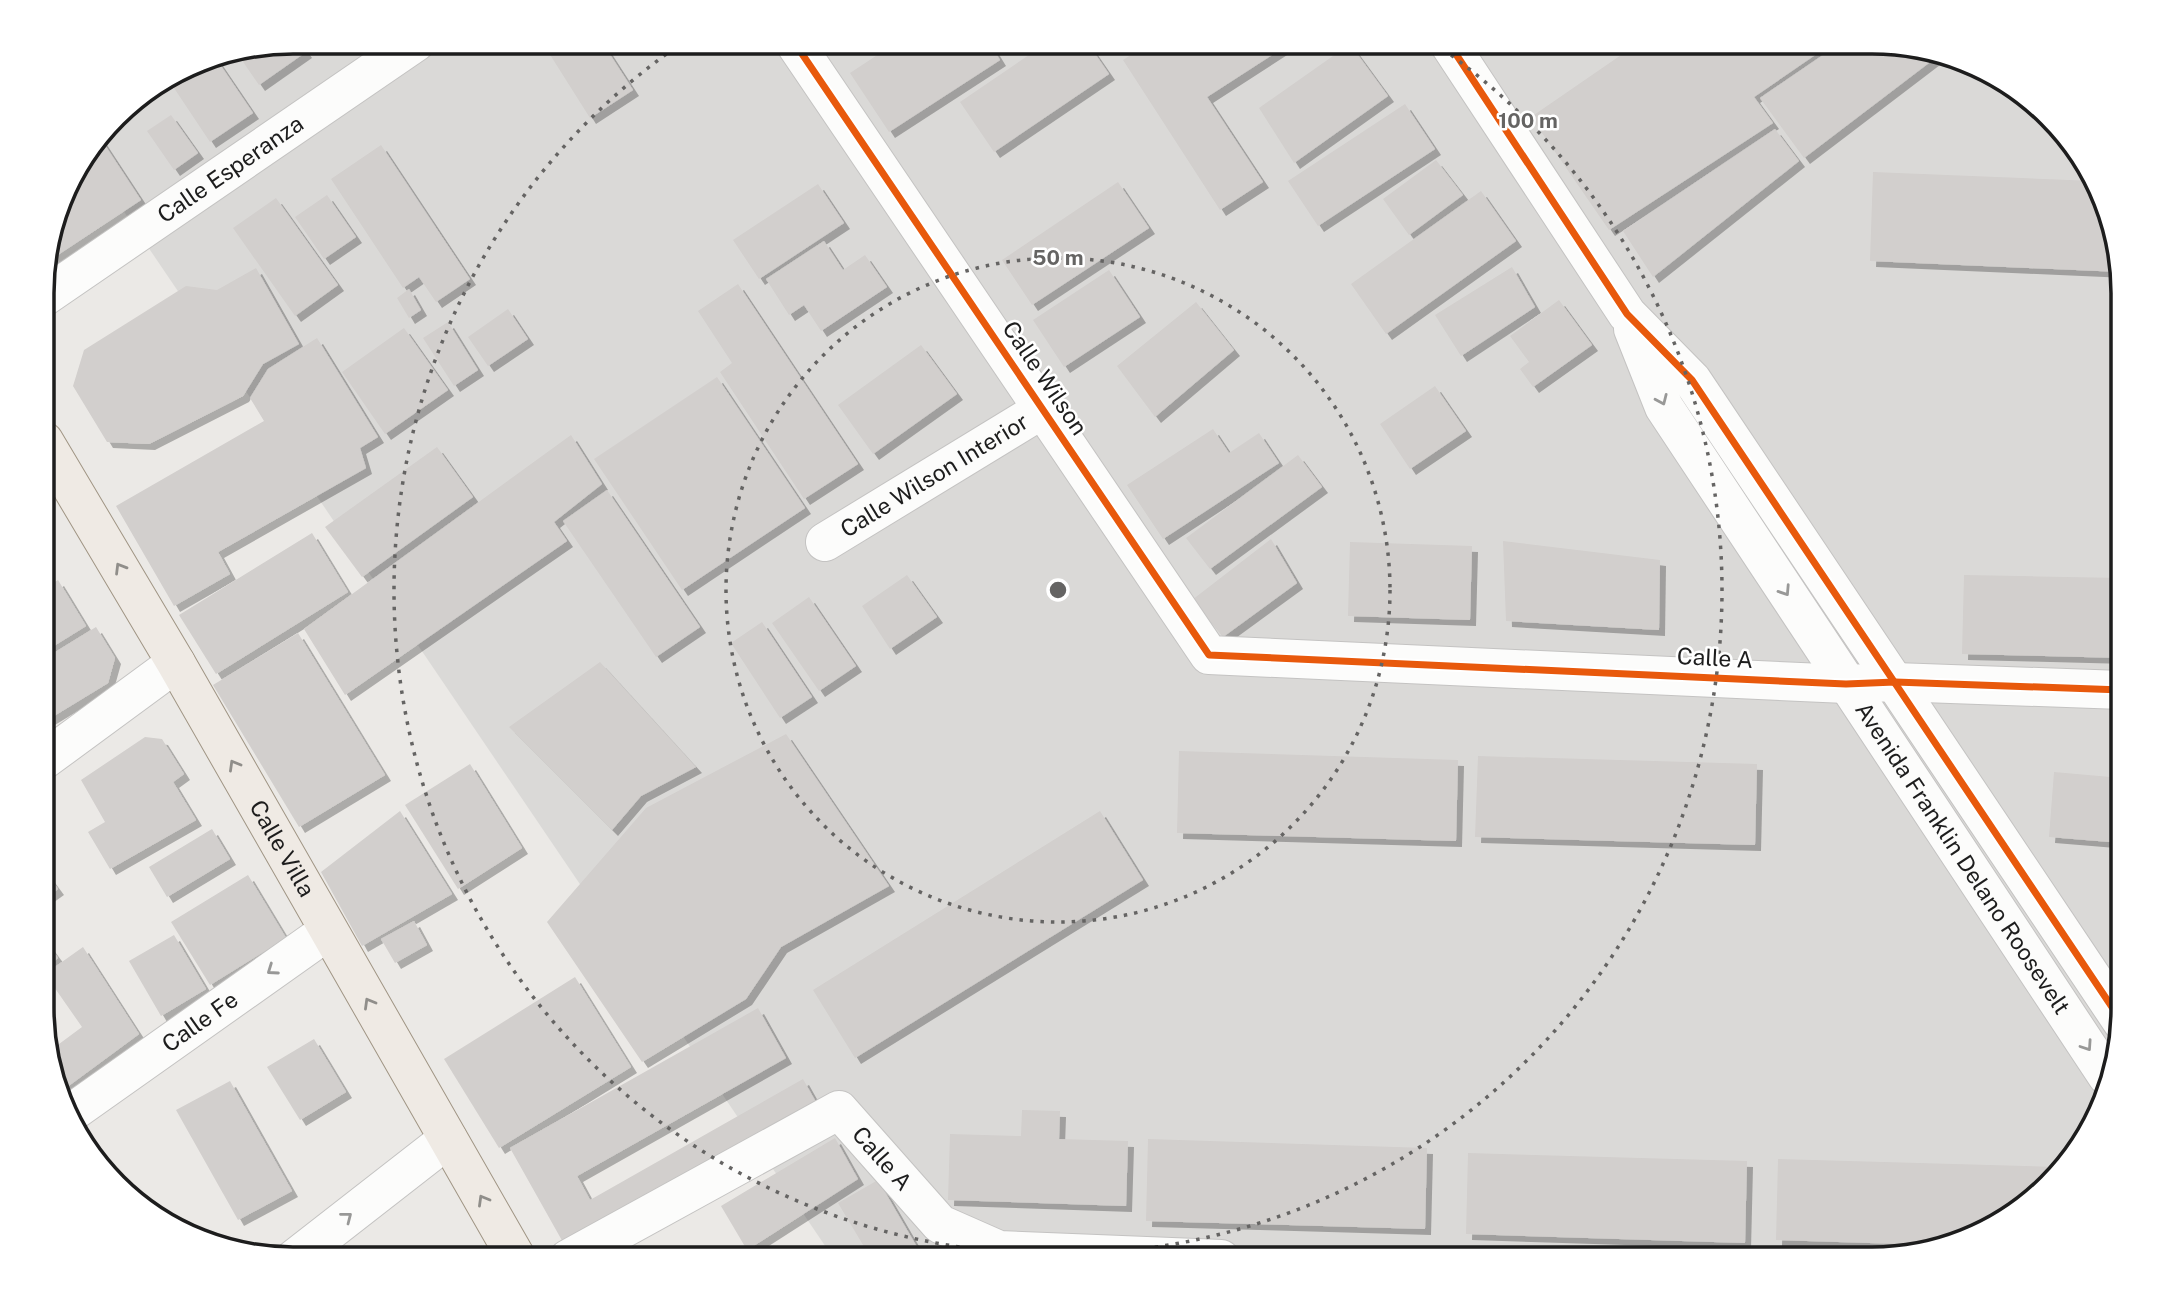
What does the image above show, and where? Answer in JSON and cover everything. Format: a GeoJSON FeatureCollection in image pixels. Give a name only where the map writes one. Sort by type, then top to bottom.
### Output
{"type":"FeatureCollection","features":[{"type":"Feature","properties":{"kind":"main road","name":"Calle Villa"},"geometry":{"type":"LineString","coordinates":[[54,458],[176,663],[510,1247]]}},
{"type":"Feature","properties":{"kind":"street","name":"Avenida Franklin Delano Roosevelt"},"geometry":{"type":"LineString","coordinates":[[1456,54],[1627,314],[1692,380],[2110,1004]]}},
{"type":"Feature","properties":{"kind":"street","name":"Calle Esperanza"},"geometry":{"type":"LineString","coordinates":[[54,290],[397,55]]}},
{"type":"Feature","properties":{"kind":"street","name":"Calle Wilson"},"geometry":{"type":"LineString","coordinates":[[803,55],[1209,655],[1306,659]]}},
{"type":"Feature","properties":{"kind":"street","name":"Avenida Franklin Delano Roosevelt"},"geometry":{"type":"LineString","coordinates":[[1627,314],[1664,407],[2102,1069]]}},
{"type":"Feature","properties":{"kind":"street","name":"Calle Wilson Interior"},"geometry":{"type":"LineString","coordinates":[[825,542],[1042,409]]}},
{"type":"Feature","properties":{"kind":"street","name":"Calle A"},"geometry":{"type":"LineString","coordinates":[[1306,659],[1846,684],[1895,682],[2110,690]]}},
{"type":"Feature","properties":{"kind":"street"},"geometry":{"type":"LineString","coordinates":[[54,753],[176,663]]}},
{"type":"Feature","properties":{"kind":"street","name":"Calle Fe"},"geometry":{"type":"LineString","coordinates":[[77,1109],[328,931]]}},
{"type":"Feature","properties":{"kind":"street","name":"Calle A"},"geometry":{"type":"LineString","coordinates":[[590,1247],[839,1110],[940,1224],[991,1247]]}},
{"type":"Feature","properties":{"kind":"street"},"geometry":{"type":"LineString","coordinates":[[309,1247],[448,1139]]}},
{"type":"Feature","properties":{"kind":"shaded area"},"geometry":{"type":"Polygon","coordinates":[[[1872,54],[1934,62],[1964,72],[1992,86],[2041,124],[2079,174],[2093,201],[2103,231],[2110,277],[2110,1024],[2106,1055],[2093,1100],[2071,1141],[2052,1166],[2030,1188],[2005,1207],[1949,1234],[1888,1246],[826,1247],[92,164],[113,135],[135,113],[160,94],[201,72],[246,59],[277,55],[1872,54]]]}},
{"type":"Feature","properties":{"kind":"building"},"geometry":{"type":"Polygon","coordinates":[[[1096,54],[1109,74],[994,152],[960,102],[1030,55],[1096,54]]]}},
{"type":"Feature","properties":{"kind":"building"},"geometry":{"type":"Polygon","coordinates":[[[1132,54],[1273,54],[1207,97],[1263,182],[1220,210],[1123,60],[1132,54]]]}},
{"type":"Feature","properties":{"kind":"building"},"geometry":{"type":"Polygon","coordinates":[[[1335,54],[1358,54],[1388,96],[1294,163],[1259,108],[1335,54]]]}},
{"type":"Feature","properties":{"kind":"building"},"geometry":{"type":"Polygon","coordinates":[[[1622,54],[1816,54],[1754,97],[1773,123],[1609,230],[1531,117],[1622,54]]]}},
{"type":"Feature","properties":{"kind":"building"},"geometry":{"type":"Polygon","coordinates":[[[1824,54],[1903,56],[1931,61],[1804,158],[1760,98],[1824,54]]]}},
{"type":"Feature","properties":{"kind":"building"},"geometry":{"type":"Polygon","coordinates":[[[302,55],[259,85],[242,60],[302,55]]]}},
{"type":"Feature","properties":{"kind":"building"},"geometry":{"type":"Polygon","coordinates":[[[550,55],[610,55],[633,90],[590,118],[550,55]]]}},
{"type":"Feature","properties":{"kind":"building"},"geometry":{"type":"Polygon","coordinates":[[[878,55],[997,55],[1000,60],[889,132],[850,73],[878,55]]]}},
{"type":"Feature","properties":{"kind":"building"},"geometry":{"type":"Polygon","coordinates":[[[221,66],[253,113],[210,142],[173,86],[221,66]]]}},
{"type":"Feature","properties":{"kind":"building"},"geometry":{"type":"Polygon","coordinates":[[[1405,104],[1435,149],[1318,226],[1288,181],[1405,104]]]}},
{"type":"Feature","properties":{"kind":"building"},"geometry":{"type":"Polygon","coordinates":[[[171,115],[198,153],[174,170],[147,131],[171,115]]]}},
{"type":"Feature","properties":{"kind":"building"},"geometry":{"type":"Polygon","coordinates":[[[1775,129],[1799,161],[1653,277],[1623,231],[1775,129]]]}},
{"type":"Feature","properties":{"kind":"building"},"geometry":{"type":"Polygon","coordinates":[[[105,145],[141,200],[57,255],[72,201],[105,145]]]}},
{"type":"Feature","properties":{"kind":"building"},"geometry":{"type":"Polygon","coordinates":[[[381,145],[470,279],[436,302],[419,277],[403,288],[331,179],[381,145]]]}},
{"type":"Feature","properties":{"kind":"building"},"geometry":{"type":"Polygon","coordinates":[[[1436,160],[1463,195],[1409,235],[1383,199],[1436,160]]]}},
{"type":"Feature","properties":{"kind":"building"},"geometry":{"type":"Polygon","coordinates":[[[1873,172],[2082,181],[2103,231],[2109,271],[1870,261],[1873,172]]]}},
{"type":"Feature","properties":{"kind":"building"},"geometry":{"type":"Polygon","coordinates":[[[1118,182],[1149,228],[1032,305],[1002,260],[1118,182]]]}},
{"type":"Feature","properties":{"kind":"building"},"geometry":{"type":"Polygon","coordinates":[[[818,184],[844,223],[759,279],[733,240],[818,184]]]}},
{"type":"Feature","properties":{"kind":"building"},"geometry":{"type":"Polygon","coordinates":[[[1481,191],[1516,241],[1386,334],[1351,284],[1481,191]]]}},
{"type":"Feature","properties":{"kind":"building"},"geometry":{"type":"Polygon","coordinates":[[[327,195],[356,237],[324,259],[295,217],[327,195]]]}},
{"type":"Feature","properties":{"kind":"building"},"geometry":{"type":"Polygon","coordinates":[[[276,198],[338,285],[295,316],[233,228],[276,198]]]}},
{"type":"Feature","properties":{"kind":"building"},"geometry":{"type":"Polygon","coordinates":[[[824,241],[843,270],[865,255],[887,287],[821,331],[804,305],[789,315],[766,279],[824,241]]]}},
{"type":"Feature","properties":{"kind":"building"},"geometry":{"type":"Polygon","coordinates":[[[1512,267],[1535,307],[1461,356],[1435,315],[1512,267]]]}},
{"type":"Feature","properties":{"kind":"building"},"geometry":{"type":"Polygon","coordinates":[[[256,268],[299,344],[263,364],[243,396],[149,444],[107,442],[73,386],[84,350],[186,286],[217,290],[256,268]]]}},
{"type":"Feature","properties":{"kind":"building"},"geometry":{"type":"Polygon","coordinates":[[[1109,270],[1140,317],[1064,367],[1033,320],[1109,270]]]}},
{"type":"Feature","properties":{"kind":"building"},"geometry":{"type":"Polygon","coordinates":[[[738,284],[858,464],[804,499],[720,372],[732,363],[698,311],[738,284]]]}},
{"type":"Feature","properties":{"kind":"building"},"geometry":{"type":"Polygon","coordinates":[[[409,289],[421,310],[409,318],[397,298],[409,289]]]}},
{"type":"Feature","properties":{"kind":"building"},"geometry":{"type":"Polygon","coordinates":[[[1559,300],[1592,345],[1533,387],[1520,369],[1529,362],[1510,336],[1559,300]]]}},
{"type":"Feature","properties":{"kind":"building"},"geometry":{"type":"Polygon","coordinates":[[[1196,302],[1234,350],[1155,417],[1117,366],[1196,302]]]}},
{"type":"Feature","properties":{"kind":"building"},"geometry":{"type":"Polygon","coordinates":[[[508,309],[528,339],[488,366],[468,337],[508,309]]]}},
{"type":"Feature","properties":{"kind":"building"},"geometry":{"type":"Polygon","coordinates":[[[448,322],[478,370],[454,386],[423,338],[448,322]]]}},
{"type":"Feature","properties":{"kind":"building"},"geometry":{"type":"Polygon","coordinates":[[[404,328],[448,390],[385,434],[342,372],[404,328]]]}},
{"type":"Feature","properties":{"kind":"building"},"geometry":{"type":"Polygon","coordinates":[[[317,338],[378,437],[360,448],[366,468],[218,552],[230,574],[174,606],[116,506],[264,421],[250,398],[268,369],[317,338]]]}},
{"type":"Feature","properties":{"kind":"building"},"geometry":{"type":"Polygon","coordinates":[[[921,345],[957,394],[873,454],[838,405],[921,345]]]}},
{"type":"Feature","properties":{"kind":"building"},"geometry":{"type":"Polygon","coordinates":[[[717,377],[805,508],[682,590],[594,459],[717,377]]]}},
{"type":"Feature","properties":{"kind":"building"},"geometry":{"type":"Polygon","coordinates":[[[1435,386],[1466,431],[1410,469],[1380,424],[1435,386]]]}},
{"type":"Feature","properties":{"kind":"building"},"geometry":{"type":"Polygon","coordinates":[[[1213,429],[1229,453],[1259,433],[1279,463],[1163,539],[1127,485],[1213,429]]]}},
{"type":"Feature","properties":{"kind":"building"},"geometry":{"type":"Polygon","coordinates":[[[571,435],[602,484],[554,522],[567,541],[345,695],[304,629],[571,435]]]}},
{"type":"Feature","properties":{"kind":"building"},"geometry":{"type":"Polygon","coordinates":[[[437,447],[473,497],[362,577],[325,527],[437,447]]]}},
{"type":"Feature","properties":{"kind":"building"},"geometry":{"type":"Polygon","coordinates":[[[1298,455],[1322,487],[1210,569],[1186,538],[1298,455]]]}},
{"type":"Feature","properties":{"kind":"building"},"geometry":{"type":"Polygon","coordinates":[[[607,490],[700,627],[656,657],[563,521],[607,490]]]}},
{"type":"Feature","properties":{"kind":"building"},"geometry":{"type":"Polygon","coordinates":[[[312,533],[348,592],[216,674],[179,615],[312,533]]]}},
{"type":"Feature","properties":{"kind":"building"},"geometry":{"type":"Polygon","coordinates":[[[1271,539],[1297,583],[1223,637],[1192,600],[1271,539]]]}},
{"type":"Feature","properties":{"kind":"building"},"geometry":{"type":"Polygon","coordinates":[[[1503,541],[1660,560],[1659,630],[1506,621],[1503,541]]]}},
{"type":"Feature","properties":{"kind":"building"},"geometry":{"type":"Polygon","coordinates":[[[1350,542],[1472,546],[1470,620],[1348,616],[1350,542]]]}},
{"type":"Feature","properties":{"kind":"building"},"geometry":{"type":"Polygon","coordinates":[[[907,575],[937,617],[890,649],[862,606],[907,575]]]}},
{"type":"Feature","properties":{"kind":"building"},"geometry":{"type":"Polygon","coordinates":[[[1964,575],[2110,578],[2110,658],[1962,654],[1964,575]]]}},
{"type":"Feature","properties":{"kind":"building"},"geometry":{"type":"Polygon","coordinates":[[[58,580],[86,626],[54,646],[54,583],[58,580]]]}},
{"type":"Feature","properties":{"kind":"building"},"geometry":{"type":"Polygon","coordinates":[[[809,597],[856,666],[819,691],[772,623],[809,597]]]}},
{"type":"Feature","properties":{"kind":"building"},"geometry":{"type":"Polygon","coordinates":[[[762,622],[812,697],[780,718],[731,643],[762,622]]]}},
{"type":"Feature","properties":{"kind":"building"},"geometry":{"type":"Polygon","coordinates":[[[96,627],[115,658],[108,683],[54,716],[54,653],[96,627]]]}},
{"type":"Feature","properties":{"kind":"building"},"geometry":{"type":"Polygon","coordinates":[[[298,633],[385,775],[299,827],[213,685],[298,633]]]}},
{"type":"Feature","properties":{"kind":"building"},"geometry":{"type":"Polygon","coordinates":[[[600,662],[696,767],[641,796],[612,830],[509,727],[600,662]]]}},
{"type":"Feature","properties":{"kind":"building"},"geometry":{"type":"Polygon","coordinates":[[[786,734],[889,886],[781,947],[746,999],[642,1062],[547,922],[646,808],[786,734]]]}},
{"type":"Feature","properties":{"kind":"building"},"geometry":{"type":"Polygon","coordinates":[[[145,737],[162,739],[184,774],[173,782],[196,820],[110,869],[88,832],[105,822],[81,780],[145,737]]]}},
{"type":"Feature","properties":{"kind":"building"},"geometry":{"type":"Polygon","coordinates":[[[1179,751],[1458,760],[1456,841],[1177,833],[1179,751]]]}},
{"type":"Feature","properties":{"kind":"building"},"geometry":{"type":"Polygon","coordinates":[[[1478,756],[1757,764],[1755,845],[1475,837],[1478,756]]]}},
{"type":"Feature","properties":{"kind":"building"},"geometry":{"type":"Polygon","coordinates":[[[470,764],[522,848],[458,889],[405,805],[470,764]]]}},
{"type":"Feature","properties":{"kind":"building"},"geometry":{"type":"Polygon","coordinates":[[[2054,772],[2110,777],[2110,842],[2049,837],[2054,772]]]}},
{"type":"Feature","properties":{"kind":"building"},"geometry":{"type":"Polygon","coordinates":[[[400,811],[452,894],[362,946],[321,872],[400,811]]]}},
{"type":"Feature","properties":{"kind":"building"},"geometry":{"type":"Polygon","coordinates":[[[1100,811],[1143,880],[855,1058],[813,990],[1100,811]]]}},
{"type":"Feature","properties":{"kind":"building"},"geometry":{"type":"Polygon","coordinates":[[[212,829],[230,859],[167,897],[149,867],[212,829]]]}},
{"type":"Feature","properties":{"kind":"building"},"geometry":{"type":"Polygon","coordinates":[[[248,875],[286,938],[210,985],[171,922],[248,875]]]}},
{"type":"Feature","properties":{"kind":"building"},"geometry":{"type":"Polygon","coordinates":[[[414,921],[427,945],[395,963],[381,939],[414,921]]]}},
{"type":"Feature","properties":{"kind":"building"},"geometry":{"type":"Polygon","coordinates":[[[174,935],[206,989],[161,1016],[129,961],[174,935]]]}},
{"type":"Feature","properties":{"kind":"building"},"geometry":{"type":"Polygon","coordinates":[[[83,947],[139,1034],[68,1087],[57,1045],[82,1027],[54,987],[54,968],[83,947]]]}},
{"type":"Feature","properties":{"kind":"building"},"geometry":{"type":"Polygon","coordinates":[[[575,977],[631,1067],[499,1148],[444,1059],[575,977]]]}},
{"type":"Feature","properties":{"kind":"building"},"geometry":{"type":"Polygon","coordinates":[[[758,1008],[786,1058],[577,1176],[590,1200],[803,1079],[821,1111],[580,1247],[566,1247],[510,1148],[758,1008]]]}},
{"type":"Feature","properties":{"kind":"building"},"geometry":{"type":"Polygon","coordinates":[[[314,1039],[346,1092],[300,1120],[267,1067],[314,1039]]]}},
{"type":"Feature","properties":{"kind":"building"},"geometry":{"type":"Polygon","coordinates":[[[230,1081],[292,1191],[238,1220],[176,1110],[230,1081]]]}},
{"type":"Feature","properties":{"kind":"building"},"geometry":{"type":"Polygon","coordinates":[[[1022,1110],[1060,1111],[1059,1139],[1128,1141],[1126,1206],[948,1200],[950,1134],[1021,1136],[1022,1110]]]}},
{"type":"Feature","properties":{"kind":"building"},"geometry":{"type":"Polygon","coordinates":[[[835,1138],[858,1179],[752,1247],[745,1247],[721,1206],[835,1138]]]}},
{"type":"Feature","properties":{"kind":"building"},"geometry":{"type":"Polygon","coordinates":[[[1148,1139],[1427,1148],[1425,1229],[1146,1221],[1148,1139]]]}},
{"type":"Feature","properties":{"kind":"building"},"geometry":{"type":"Polygon","coordinates":[[[1468,1153],[1747,1161],[1745,1243],[1466,1234],[1468,1153]]]}},
{"type":"Feature","properties":{"kind":"building"},"geometry":{"type":"Polygon","coordinates":[[[1778,1159],[2051,1167],[2005,1207],[1949,1234],[1919,1242],[1903,1244],[1776,1240],[1778,1159]]]}},
{"type":"Feature","properties":{"kind":"building"},"geometry":{"type":"Polygon","coordinates":[[[878,1180],[917,1247],[864,1247],[838,1203],[878,1180]]]}},
{"type":"Feature","properties":{"kind":"cycle path"},"geometry":{"type":"LineString","coordinates":[[1456,54],[1627,314],[1692,380],[2110,1004]]}},
{"type":"Feature","properties":{"kind":"cycle path"},"geometry":{"type":"LineString","coordinates":[[803,55],[1209,655],[1846,684],[1895,682],[2110,690]]}}]}
